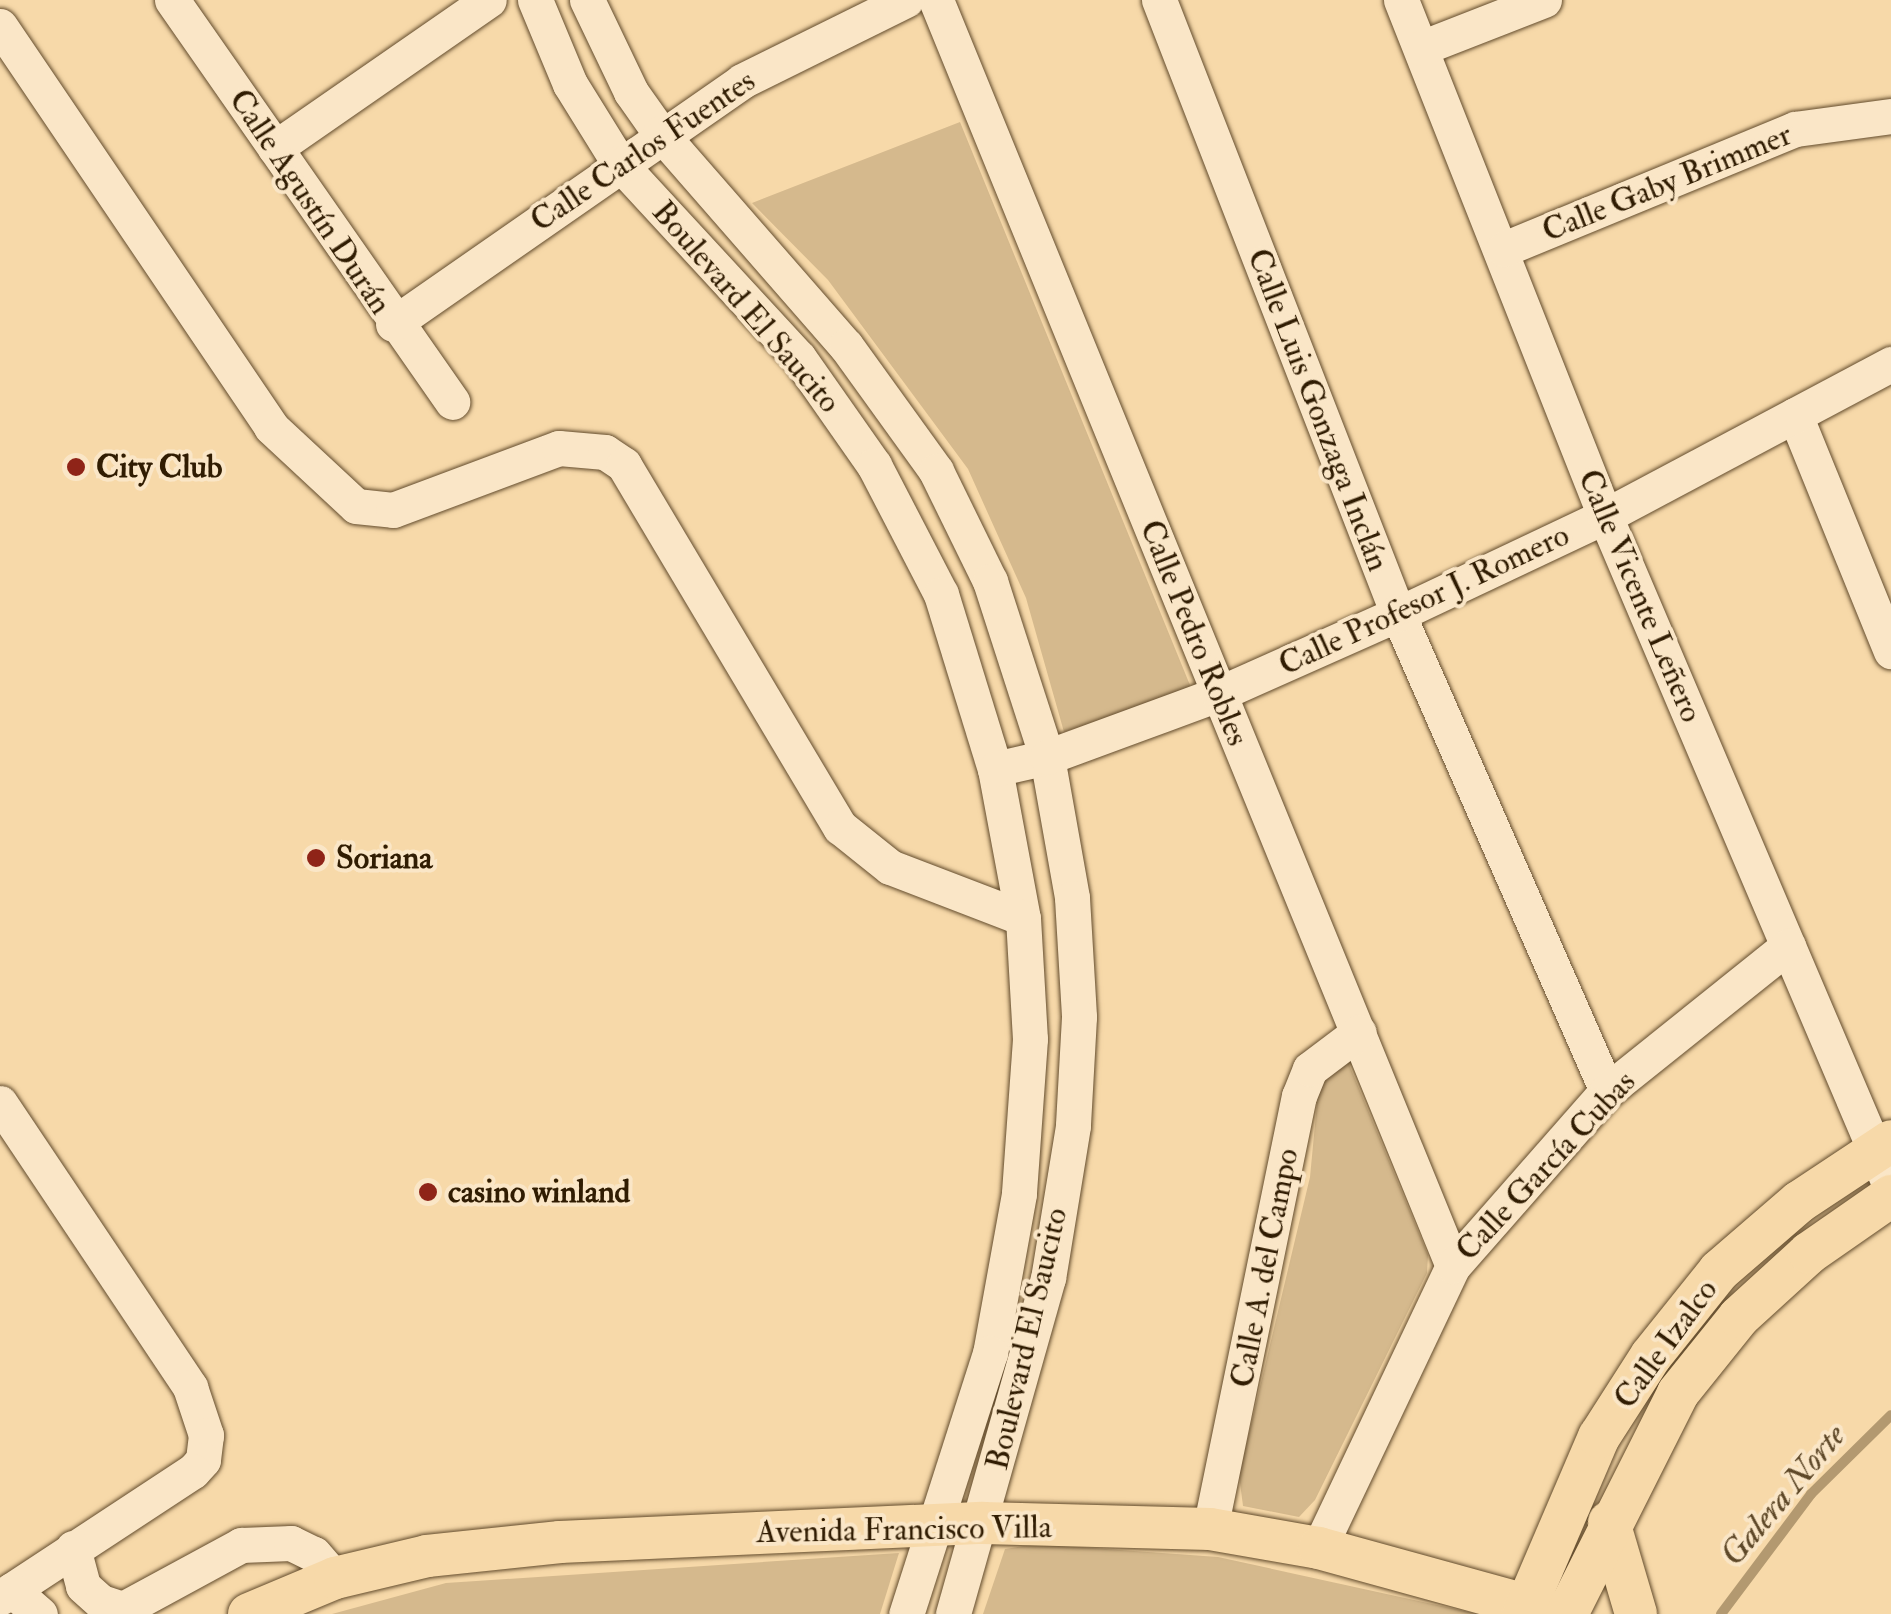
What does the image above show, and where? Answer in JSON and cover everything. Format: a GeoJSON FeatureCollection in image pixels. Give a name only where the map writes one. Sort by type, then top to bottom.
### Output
{"type":"FeatureCollection","features":[{"type":"Feature","properties":{"kind":"main road","name":"Calle Izalco"},"geometry":{"type":"LineString","coordinates":[[1544,1611],[1599,1437],[1651,1356],[1719,1271],[1798,1202],[1885,1160]]}},
{"type":"Feature","properties":{"kind":"main road","name":"Calle Izalco"},"geometry":{"type":"LineString","coordinates":[[1544,1611],[1610,1522],[1678,1393],[1739,1317],[1810,1253],[1891,1196]]}},
{"type":"Feature","properties":{"kind":"main road"},"geometry":{"type":"LineString","coordinates":[[1610,1522],[1636,1614]]}},
{"type":"Feature","properties":{"kind":"main road","name":"Avenida Francisco Villa"},"geometry":{"type":"LineString","coordinates":[[249,1614],[335,1578],[427,1556],[560,1542],[982,1523],[1210,1530],[1319,1548],[1544,1611]]}},
{"type":"Feature","properties":{"kind":"street","name":"Calle Agustín Durán"},"geometry":{"type":"LineString","coordinates":[[172,0],[394,324],[452,402]]}},
{"type":"Feature","properties":{"kind":"street"},"geometry":{"type":"LineString","coordinates":[[275,148],[489,0]]}},
{"type":"Feature","properties":{"kind":"street","name":"Boulevard El Saucito"},"geometry":{"type":"LineString","coordinates":[[535,0],[570,84],[619,163],[799,358],[874,464],[941,594],[995,769],[1023,918],[1030,1039],[1019,1194],[990,1353],[906,1614]]}},
{"type":"Feature","properties":{"kind":"street","name":"Boulevard El Saucito"},"geometry":{"type":"LineString","coordinates":[[588,0],[631,92],[660,133],[846,346],[936,471],[990,581],[1047,758],[1072,898],[1079,1018],[1073,1126],[1048,1278],[982,1523],[953,1614]]}},
{"type":"Feature","properties":{"kind":"street","name":"Calle Carlos Fuentes"},"geometry":{"type":"LineString","coordinates":[[394,324],[660,133],[742,80],[906,0]]}},
{"type":"Feature","properties":{"kind":"street","name":"Calle Pedro Robles"},"geometry":{"type":"LineString","coordinates":[[936,0],[1453,1266]]}},
{"type":"Feature","properties":{"kind":"street","name":"Calle Luis Gonzaga Inclán"},"geometry":{"type":"LineString","coordinates":[[1158,0],[1398,614],[1607,1090]]}},
{"type":"Feature","properties":{"kind":"street","name":"Calle Vicente Leñero"},"geometry":{"type":"LineString","coordinates":[[1401,0],[1504,249],[1605,516],[1788,946],[1885,1160]]}},
{"type":"Feature","properties":{"kind":"street"},"geometry":{"type":"LineString","coordinates":[[1421,48],[1544,0]]}},
{"type":"Feature","properties":{"kind":"street"},"geometry":{"type":"LineString","coordinates":[[0,26],[271,426],[369,512],[394,510],[560,448],[605,452],[624,465],[840,827],[890,867],[1023,918]]}},
{"type":"Feature","properties":{"kind":"street","name":"Calle Gaby Brimmer"},"geometry":{"type":"LineString","coordinates":[[1504,249],[1796,128],[1891,116]]}},
{"type":"Feature","properties":{"kind":"street","name":"Calle Profesor J. Romero"},"geometry":{"type":"LineString","coordinates":[[995,769],[1047,758],[1218,694],[1398,614],[1605,516],[1891,364]]}},
{"type":"Feature","properties":{"kind":"street"},"geometry":{"type":"LineString","coordinates":[[1796,415],[1891,651]]}},
{"type":"Feature","properties":{"kind":"street","name":"Calle García Cubas"},"geometry":{"type":"LineString","coordinates":[[1319,1548],[1453,1266],[1607,1090],[1788,946]]}},
{"type":"Feature","properties":{"kind":"street","name":"Calle A. del Campo"},"geometry":{"type":"LineString","coordinates":[[1210,1530],[1299,1096],[1325,1053],[1359,1032]]}},
{"type":"Feature","properties":{"kind":"street"},"geometry":{"type":"LineString","coordinates":[[0,1103],[190,1388],[205,1420],[203,1460],[6,1594],[40,1614]]}},
{"type":"Feature","properties":{"kind":"street"},"geometry":{"type":"LineString","coordinates":[[73,1548],[83,1586],[119,1612],[242,1544],[292,1544],[314,1554],[335,1578]]}},
{"type":"Feature","properties":{"kind":"shaded area"},"geometry":{"type":"Polygon","coordinates":[[[960,122],[1192,690],[1064,732],[1026,598],[968,469],[828,280],[752,203],[960,122]]]}},
{"type":"Feature","properties":{"kind":"shaded area"},"geometry":{"type":"Polygon","coordinates":[[[1348,1062],[1428,1255],[1427,1273],[1315,1500],[1299,1517],[1243,1506],[1239,1475],[1310,1177],[1318,1093],[1328,1069],[1348,1062]]]}},
{"type":"Feature","properties":{"kind":"shaded area"},"geometry":{"type":"Polygon","coordinates":[[[1036,1544],[1218,1557],[1478,1614],[983,1614],[1005,1549],[1036,1544]]]}},
{"type":"Feature","properties":{"kind":"shaded area"},"geometry":{"type":"Polygon","coordinates":[[[899,1553],[880,1614],[332,1614],[446,1583],[899,1553]]]}},
{"type":"Feature","properties":{"kind":"waterway","name":"Galera Norte"},"geometry":{"type":"LineString","coordinates":[[1721,1614],[1811,1494],[1891,1415]]}},
{"type":"Feature","properties":{"kind":"place","name":"City Club"},"geometry":{"type":"Point","coordinates":[76,467]}},
{"type":"Feature","properties":{"kind":"place","name":"Soriana"},"geometry":{"type":"Point","coordinates":[316,858]}},
{"type":"Feature","properties":{"kind":"place","name":"casino winland"},"geometry":{"type":"Point","coordinates":[428,1192]}}]}
